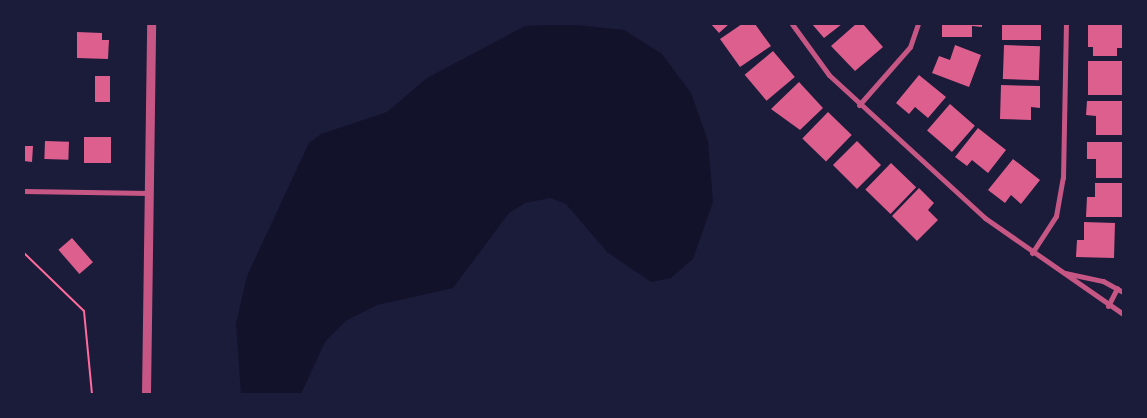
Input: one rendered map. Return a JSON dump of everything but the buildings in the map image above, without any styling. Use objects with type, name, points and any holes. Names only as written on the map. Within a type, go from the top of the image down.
[{"type":"street","points":[[146,394],[151,24]]},
{"type":"street","points":[[792,24],[830,75],[860,105],[985,218],[1108,306],[1123,314]]},
{"type":"street","points":[[860,105],[910,47],[918,24]]},
{"type":"street","points":[[1032,253],[1056,216],[1062,178],[1066,24]]},
{"type":"street","points":[[24,191],[149,193]]},
{"type":"street","points":[[1062,273],[1103,280],[1123,292]]},
{"type":"street","points":[[1108,306],[1117,288]]},
{"type":"path","points":[[24,253],[84,311],[92,394]]},
{"type":"shaded area","points":[[567,24],[624,30],[662,54],[691,93],[708,141],[713,202],[693,259],[671,278],[651,282],[607,252],[566,204],[550,198],[525,203],[509,213],[453,288],[377,305],[347,320],[325,342],[301,394],[241,394],[236,324],[247,276],[309,143],[321,134],[387,112],[427,78],[525,26]]}]
